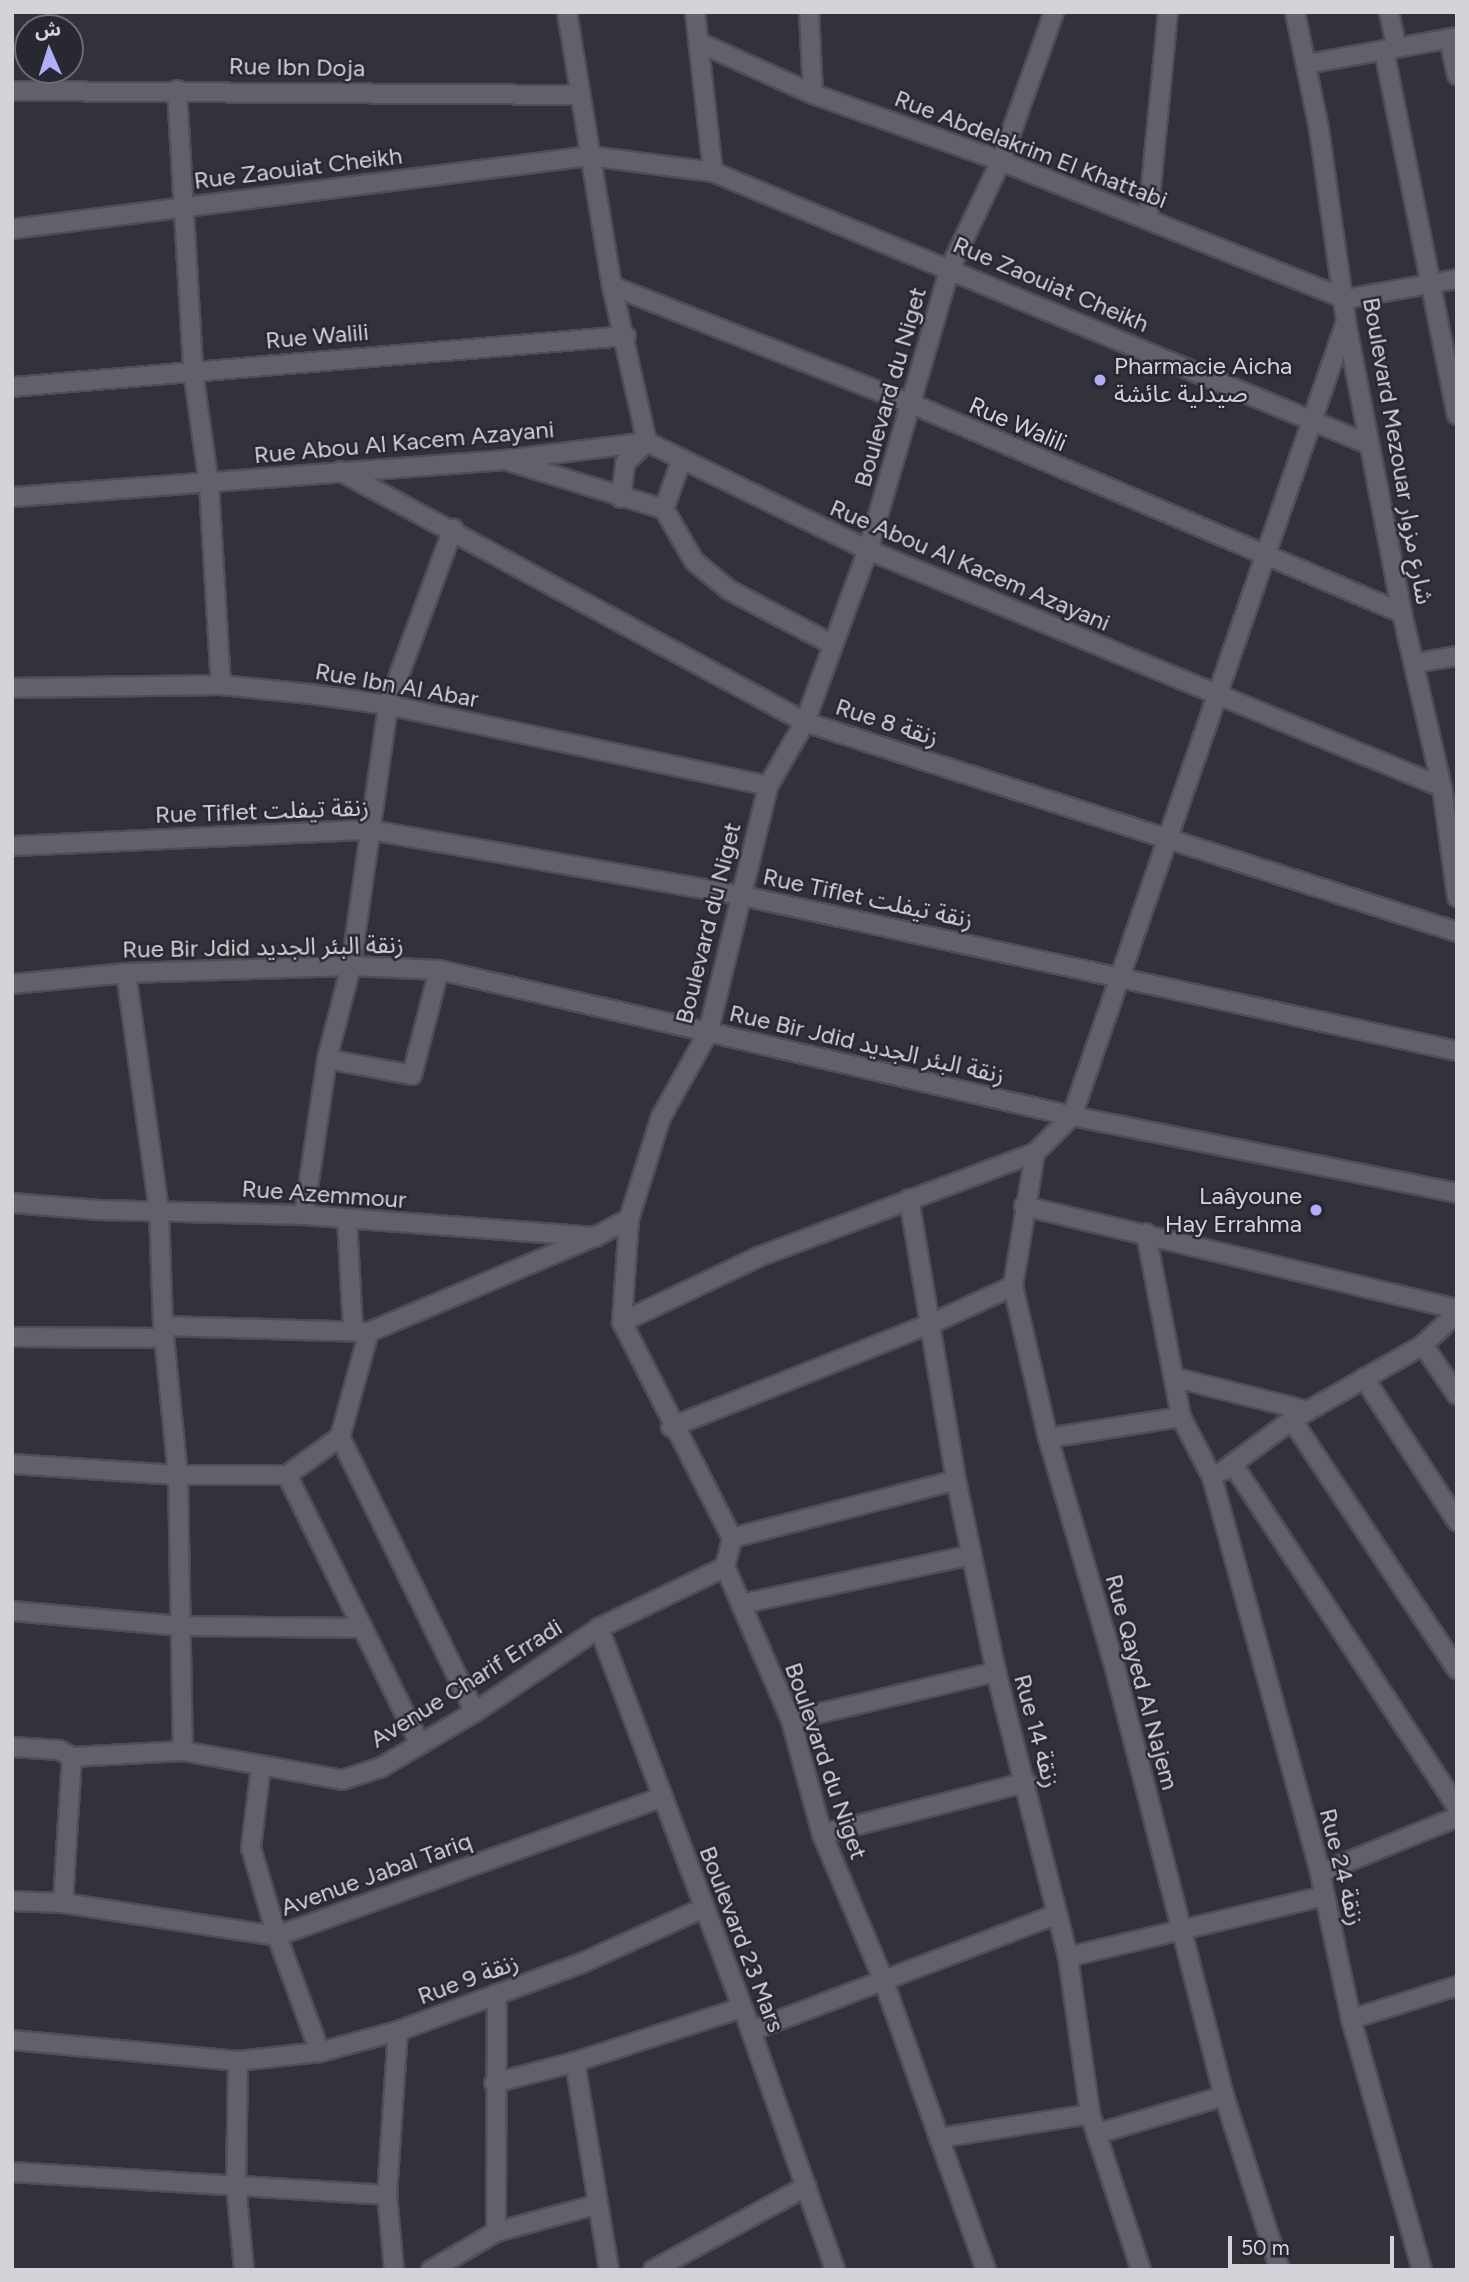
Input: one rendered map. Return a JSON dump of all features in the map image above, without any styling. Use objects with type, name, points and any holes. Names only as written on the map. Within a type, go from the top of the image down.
[{"type":"street","points":[[567,12],[612,286],[626,336],[646,442],[625,463],[621,498]]},
{"type":"street","points":[[695,12],[713,172]]},
{"type":"street","points":[[809,12],[813,94]]},
{"type":"street","name":"Boulevard du Niget","points":[[732,1538],[671,1427],[622,1322],[629,1219],[661,1117],[708,1033],[768,786],[805,722],[868,550],[950,268],[1001,161],[1054,12]]},
{"type":"street","points":[[1148,219],[1168,12]]},
{"type":"street","name":"Boulevard Mezouar شارع مزوار","points":[[1296,12],[1307,64],[1346,299],[1346,322],[1368,444],[1402,613],[1416,663],[1442,787],[1457,897]]},
{"type":"street","points":[[1389,12],[1390,48],[1457,415]]},
{"type":"street","points":[[1307,64],[1453,37],[1457,75]]},
{"type":"street","name":"Rue Abdelakrim El Khattabi","points":[[700,43],[813,94],[1001,161],[1346,299]]},
{"type":"street","points":[[177,90],[193,371],[209,485],[221,685]]},
{"type":"street","name":"Rue Ibn Doja","points":[[12,91],[177,90],[580,95]]},
{"type":"street","name":"Rue Zaouiat Cheikh","points":[[12,229],[590,156],[713,172],[950,268],[1368,444]]},
{"type":"street","points":[[1346,299],[1457,279]]},
{"type":"street","name":"Rue Walili","points":[[612,286],[912,404],[1265,557],[1402,613]]},
{"type":"street","points":[[622,1322],[758,1257],[1035,1153],[1072,1116],[1346,322]]},
{"type":"street","name":"Rue Walili","points":[[12,387],[626,336]]},
{"type":"street","name":"Rue Abou Al Kacem Azayani","points":[[12,497],[209,485],[340,471],[503,460],[646,442],[868,550],[1442,787]]},
{"type":"street","points":[[503,460],[664,509],[694,561],[729,590],[832,644]]},
{"type":"street","points":[[664,509],[681,461]]},
{"type":"street","name":"Rue 8 زنقة","points":[[340,471],[453,529],[805,722],[1457,932]]},
{"type":"street","points":[[304,1215],[327,1059],[351,965],[388,705],[453,529]]},
{"type":"street","points":[[1416,663],[1457,656]]},
{"type":"street","name":"Rue Ibn Al Abar","points":[[12,688],[221,685],[388,705],[768,786]]},
{"type":"street","name":"Rue Tiflet زنقة تيفلت","points":[[12,846],[370,830],[743,896],[1457,1051]]},
{"type":"street","name":"Rue Bir Jdid زنقة البئر الجديد","points":[[12,984],[126,973],[351,965],[439,970],[1072,1116],[1457,1193]]},
{"type":"street","points":[[327,1059],[412,1075],[439,970]]},
{"type":"street","points":[[126,973],[159,1210],[163,1332],[178,1475],[183,1751]]},
{"type":"street","name":"Rue Qayed Al Najem","points":[[1035,1153],[1024,1206],[1013,1286],[1048,1438],[1117,1675],[1224,2096],[1280,2270]]},
{"type":"street","name":"Rue 14 زنقة","points":[[909,1199],[933,1323],[956,1480],[996,1672],[1027,1782],[1055,1915],[1068,1957],[1090,2114],[1141,2270]]},
{"type":"street","name":"Rue Azemmour","points":[[12,1203],[304,1215],[595,1237]]},
{"type":"street","points":[[1024,1206],[1146,1233],[1457,1311]]},
{"type":"street","points":[[347,1219],[361,1332],[340,1437],[475,1712]]},
{"type":"street","points":[[12,1338],[163,1332],[361,1332],[595,1237],[629,1219]]},
{"type":"street","points":[[1048,1438],[1181,1417],[1176,1378],[1146,1233]]},
{"type":"street","points":[[671,1427],[933,1323],[1013,1286]]},
{"type":"street","points":[[1212,1477],[1234,1466],[1300,1415],[1423,1345],[1457,1311]]},
{"type":"street","points":[[1423,1345],[1457,1395]]},
{"type":"street","points":[[1176,1378],[1300,1415],[1457,1669]]},
{"type":"street","points":[[1364,1378],[1457,1521]]},
{"type":"street","name":"Rue 24 زنقة","points":[[1181,1417],[1212,1477],[1320,1873],[1351,2019],[1422,2270]]},
{"type":"street","points":[[12,1464],[178,1475],[287,1475],[340,1437]]},
{"type":"street","points":[[1234,1466],[1457,1807]]},
{"type":"street","points":[[287,1475],[419,1742]]},
{"type":"street","points":[[725,1567],[732,1538],[956,1480]]},
{"type":"street","points":[[741,1604],[972,1555]]},
{"type":"street","name":"Boulevard du Niget","points":[[725,1567],[791,1720],[822,1834],[883,1979],[986,2270]]},
{"type":"street","name":"Avenue Charif Erradi","points":[[12,1747],[59,1750],[72,1756],[183,1751],[342,1780],[380,1768],[419,1742],[475,1712],[599,1628],[725,1567]]},
{"type":"street","points":[[12,1611],[180,1626],[363,1628]]},
{"type":"street","name":"Boulevard 23 Mars","points":[[599,1628],[751,2031],[835,2270]]},
{"type":"street","points":[[791,1720],[996,1672]]},
{"type":"street","points":[[63,1903],[72,1756]]},
{"type":"street","points":[[261,1766],[251,1848],[277,1936],[320,2052]]},
{"type":"street","points":[[822,1834],[1027,1782]]},
{"type":"street","name":"Avenue Jabal Tariq","points":[[12,1901],[63,1903],[277,1936],[663,1797]]},
{"type":"street","points":[[1320,1873],[1457,1817]]},
{"type":"street","points":[[1068,1957],[1179,1927],[1325,1896]]},
{"type":"street","name":"Rue 9 زنقة","points":[[12,2040],[238,2061],[320,2052],[398,2031],[582,1963],[704,1908]]},
{"type":"street","points":[[751,2031],[1055,1915]]},
{"type":"street","points":[[1351,2019],[1457,1986]]},
{"type":"street","points":[[496,2232],[494,2082],[497,1994]]},
{"type":"street","points":[[494,2082],[575,2062],[741,2008]]},
{"type":"street","points":[[394,2270],[387,2195],[398,2031]]},
{"type":"street","points":[[238,2061],[236,2185],[244,2270]]},
{"type":"street","points":[[575,2062],[595,2205],[609,2270]]},
{"type":"street","points":[[1096,2134],[1224,2096]]},
{"type":"street","points":[[939,2138],[1090,2114]]},
{"type":"street","points":[[12,2172],[387,2195]]},
{"type":"street","points":[[653,2270],[807,2186]]},
{"type":"street","points":[[431,2270],[496,2232],[595,2205]]},
{"type":"place","name":"Pharmacie Aicha صيدلية عائشة","points":[[1100,380]]},
{"type":"place","name":"Laâyoune Hay Errahma","points":[[1316,1210]]}]
